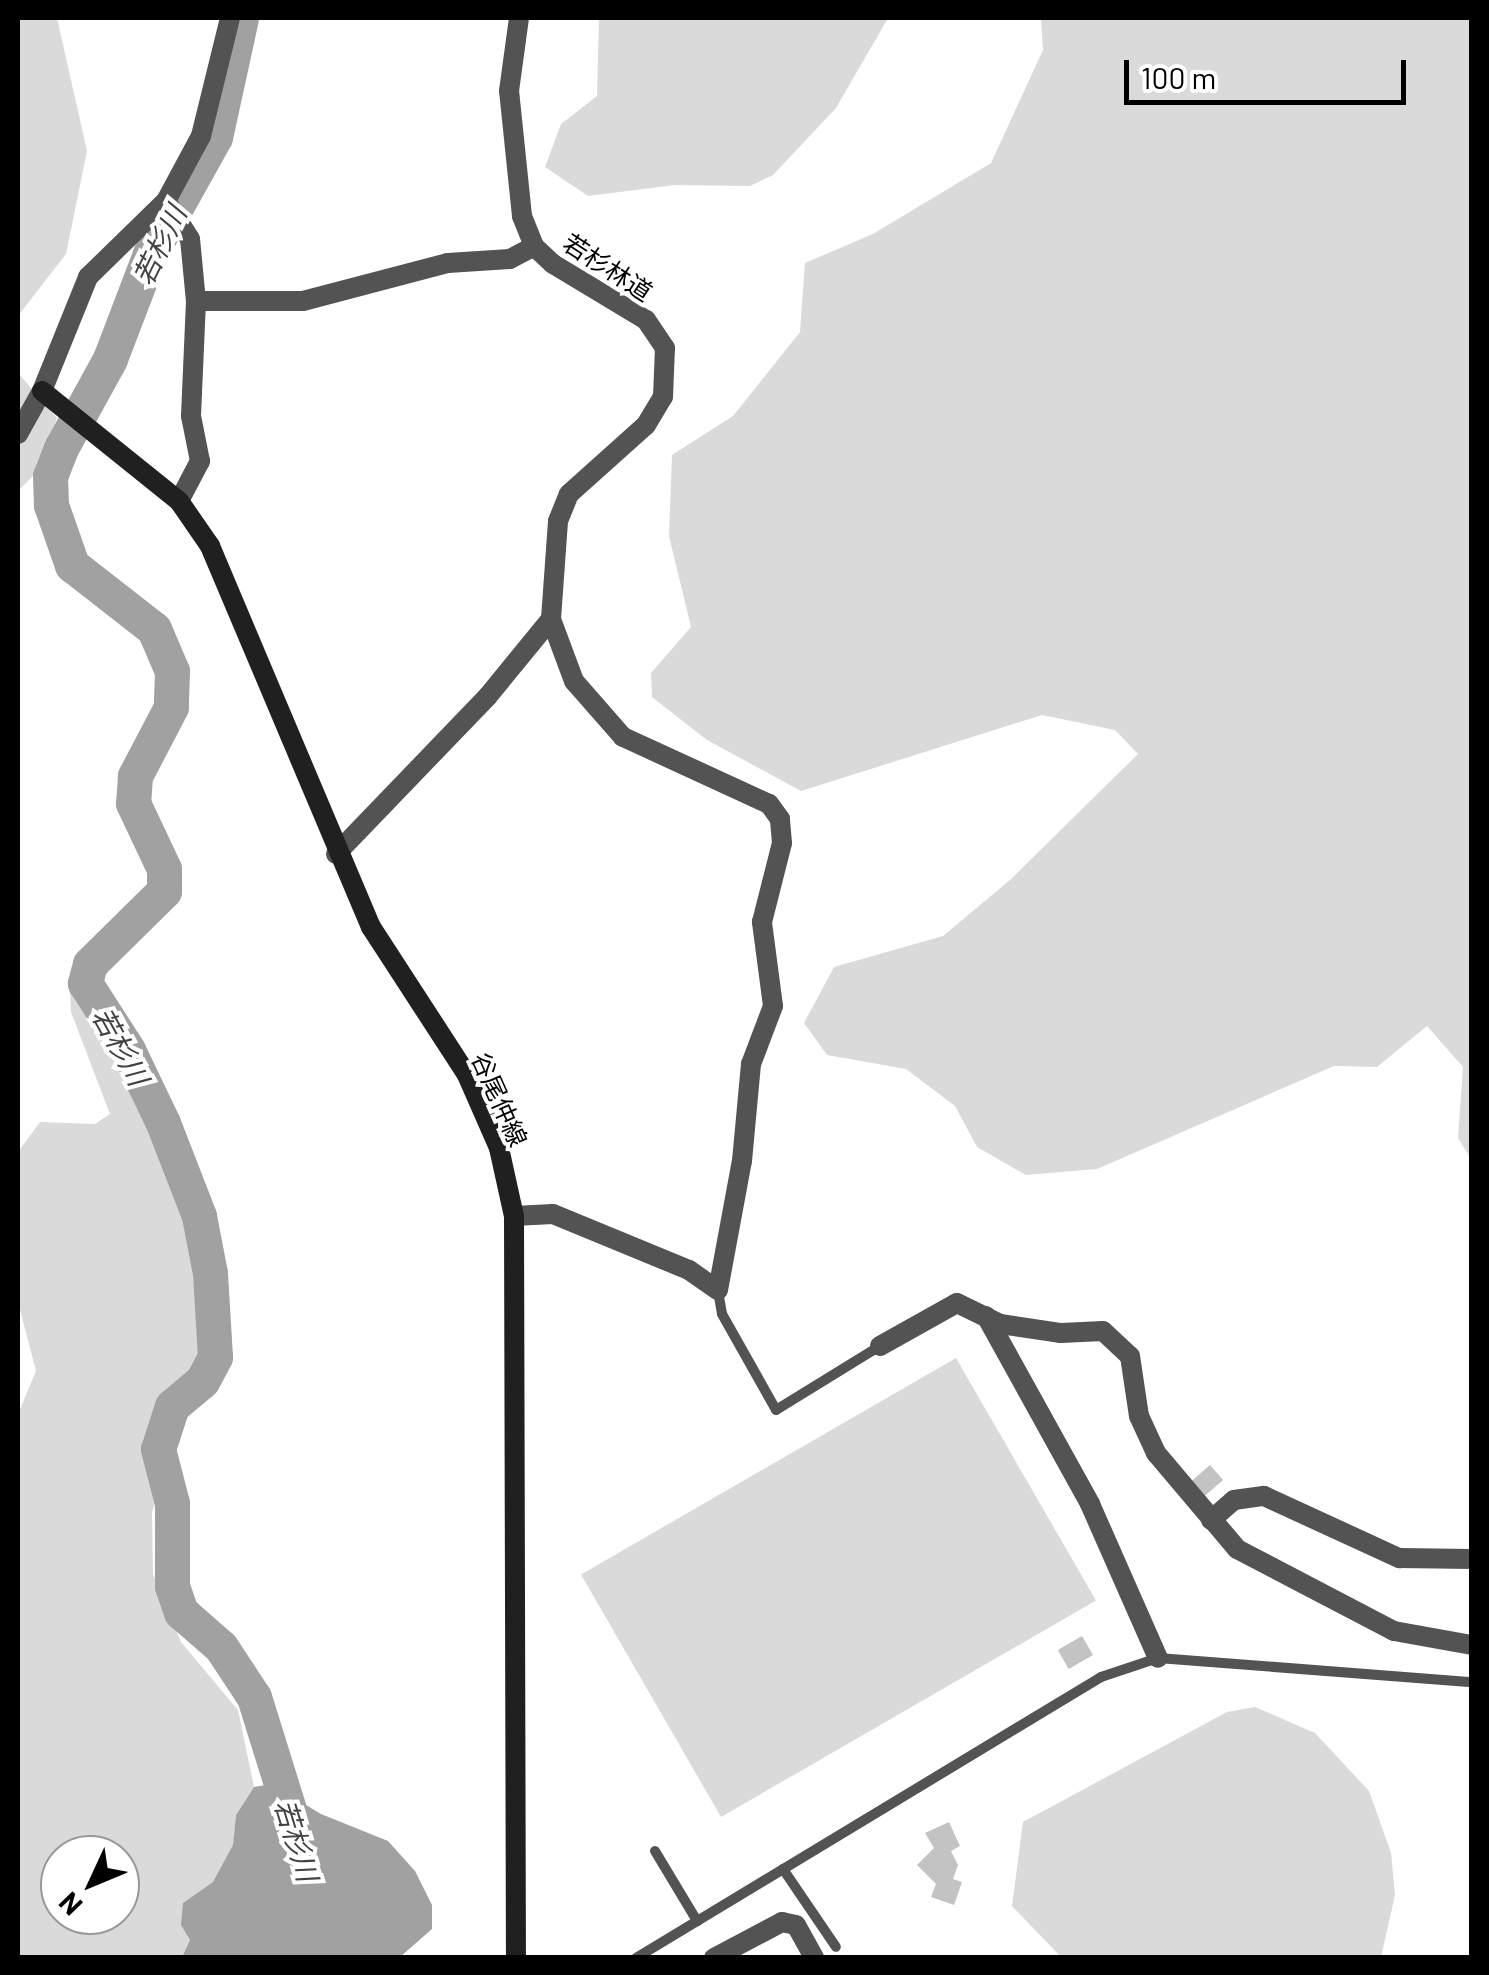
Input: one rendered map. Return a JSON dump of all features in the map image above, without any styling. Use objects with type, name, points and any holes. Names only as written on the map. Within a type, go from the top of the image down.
[{"type":"main road","name":"谷尾仲線","points":[[51,397],[110,440],[179,501],[210,546],[370,928],[468,1075],[499,1148],[514,1216],[516,1958]]},
{"type":"street","points":[[18,434],[51,397],[88,277],[167,202],[201,136],[230,18]]},
{"type":"street","name":"若杉林道","points":[[519,18],[509,91],[522,216],[534,246],[646,320],[665,348],[663,397],[646,425],[570,494],[556,532],[550,619]]},
{"type":"street","points":[[167,202],[184,224],[196,302],[191,416],[200,461],[179,501]]},
{"type":"street","points":[[196,302],[303,301],[448,262],[510,258],[534,246]]},
{"type":"street","points":[[336,854],[488,696],[550,619],[574,681],[623,737],[768,804],[780,819],[782,843],[762,922],[773,1006],[751,1064],[742,1161],[718,1290],[688,1270],[553,1214],[514,1216]]},
{"type":"street","points":[[880,1346],[957,1303],[986,1316],[1061,1334],[1103,1331],[1120,1342],[1130,1356],[1139,1416],[1156,1453],[1236,1549],[1394,1631],[1472,1644]]},
{"type":"street","points":[[986,1316],[1090,1504],[1158,1658]]},
{"type":"street","points":[[1211,1520],[1234,1500],[1264,1496],[1399,1558],[1472,1559]]},
{"type":"street","points":[[714,1958],[782,1922],[796,1925],[814,1958]]},
{"type":"lane","points":[[718,1290],[722,1314],[776,1410],[880,1346]]},
{"type":"lane","points":[[636,1958],[1101,1678],[1158,1658],[1472,1682]]},
{"type":"lane","points":[[654,1851],[697,1920]]},
{"type":"lane","points":[[783,1869],[836,1947]]},
{"type":"shaded area","points":[[18,18],[57,18],[87,151],[66,254],[18,316]]},
{"type":"shaded area","points":[[599,18],[888,18],[836,108],[773,175],[750,186],[675,185],[588,196],[545,167],[561,124],[597,96]]},
{"type":"shaded area","points":[[1041,18],[1471,18],[1471,1159],[1458,1138],[1463,1067],[1427,1026],[1377,1067],[1334,1066],[1097,1169],[1026,1175],[977,1147],[955,1106],[906,1069],[827,1055],[804,1023],[834,967],[943,936],[1010,880],[1138,754],[1115,730],[1042,715],[801,791],[707,740],[652,697],[651,673],[691,627],[669,536],[672,455],[733,416],[800,332],[805,263],[873,234],[991,163],[1043,50]]},
{"type":"shaded area","points":[[18,373],[57,418],[37,472],[18,491]]},
{"type":"shaded area","points":[[70,989],[128,1026],[208,1209],[214,1390],[187,1415],[152,1512],[153,1574],[181,1642],[238,1710],[254,1787],[236,1815],[233,1846],[213,1883],[183,1903],[190,1940],[182,1957],[18,1958],[18,1414],[36,1371],[18,1302],[18,1152],[40,1122],[95,1124],[110,1114],[71,1012]]},
{"type":"shaded area","points":[[956,1358],[1096,1600],[721,1817],[581,1574]]},
{"type":"shaded area","points":[[1255,1707],[1315,1733],[1369,1791],[1391,1853],[1395,1895],[1381,1957],[1061,1957],[1012,1906],[1023,1822],[1227,1712]]},
{"type":"water","points":[[271,1784],[321,1814],[388,1841],[415,1871],[432,1905],[432,1929],[400,1957],[182,1957],[190,1940],[181,1925],[183,1903],[213,1882],[233,1845],[236,1815],[254,1787]]},
{"type":"building","points":[[1210,1465],[1223,1480],[1205,1496],[1192,1481]]},
{"type":"building","points":[[1082,1636],[1093,1655],[1069,1669],[1058,1650]]},
{"type":"building","points":[[949,1822],[960,1846],[951,1851],[958,1865],[953,1879],[962,1882],[954,1905],[931,1897],[936,1884],[917,1865],[934,1848],[925,1833]]},
{"type":"waterway","name":"若杉川","points":[[241,18],[215,137],[150,254],[110,359],[50,476],[51,505],[72,565],[154,629],[172,671],[171,707],[135,776],[133,803],[164,869],[164,891],[90,964],[85,983],[128,1050],[163,1123],[199,1216],[210,1273],[215,1357],[202,1381],[172,1406],[158,1449],[172,1503],[172,1586],[181,1612],[221,1647],[254,1697],[296,1832]]}]
